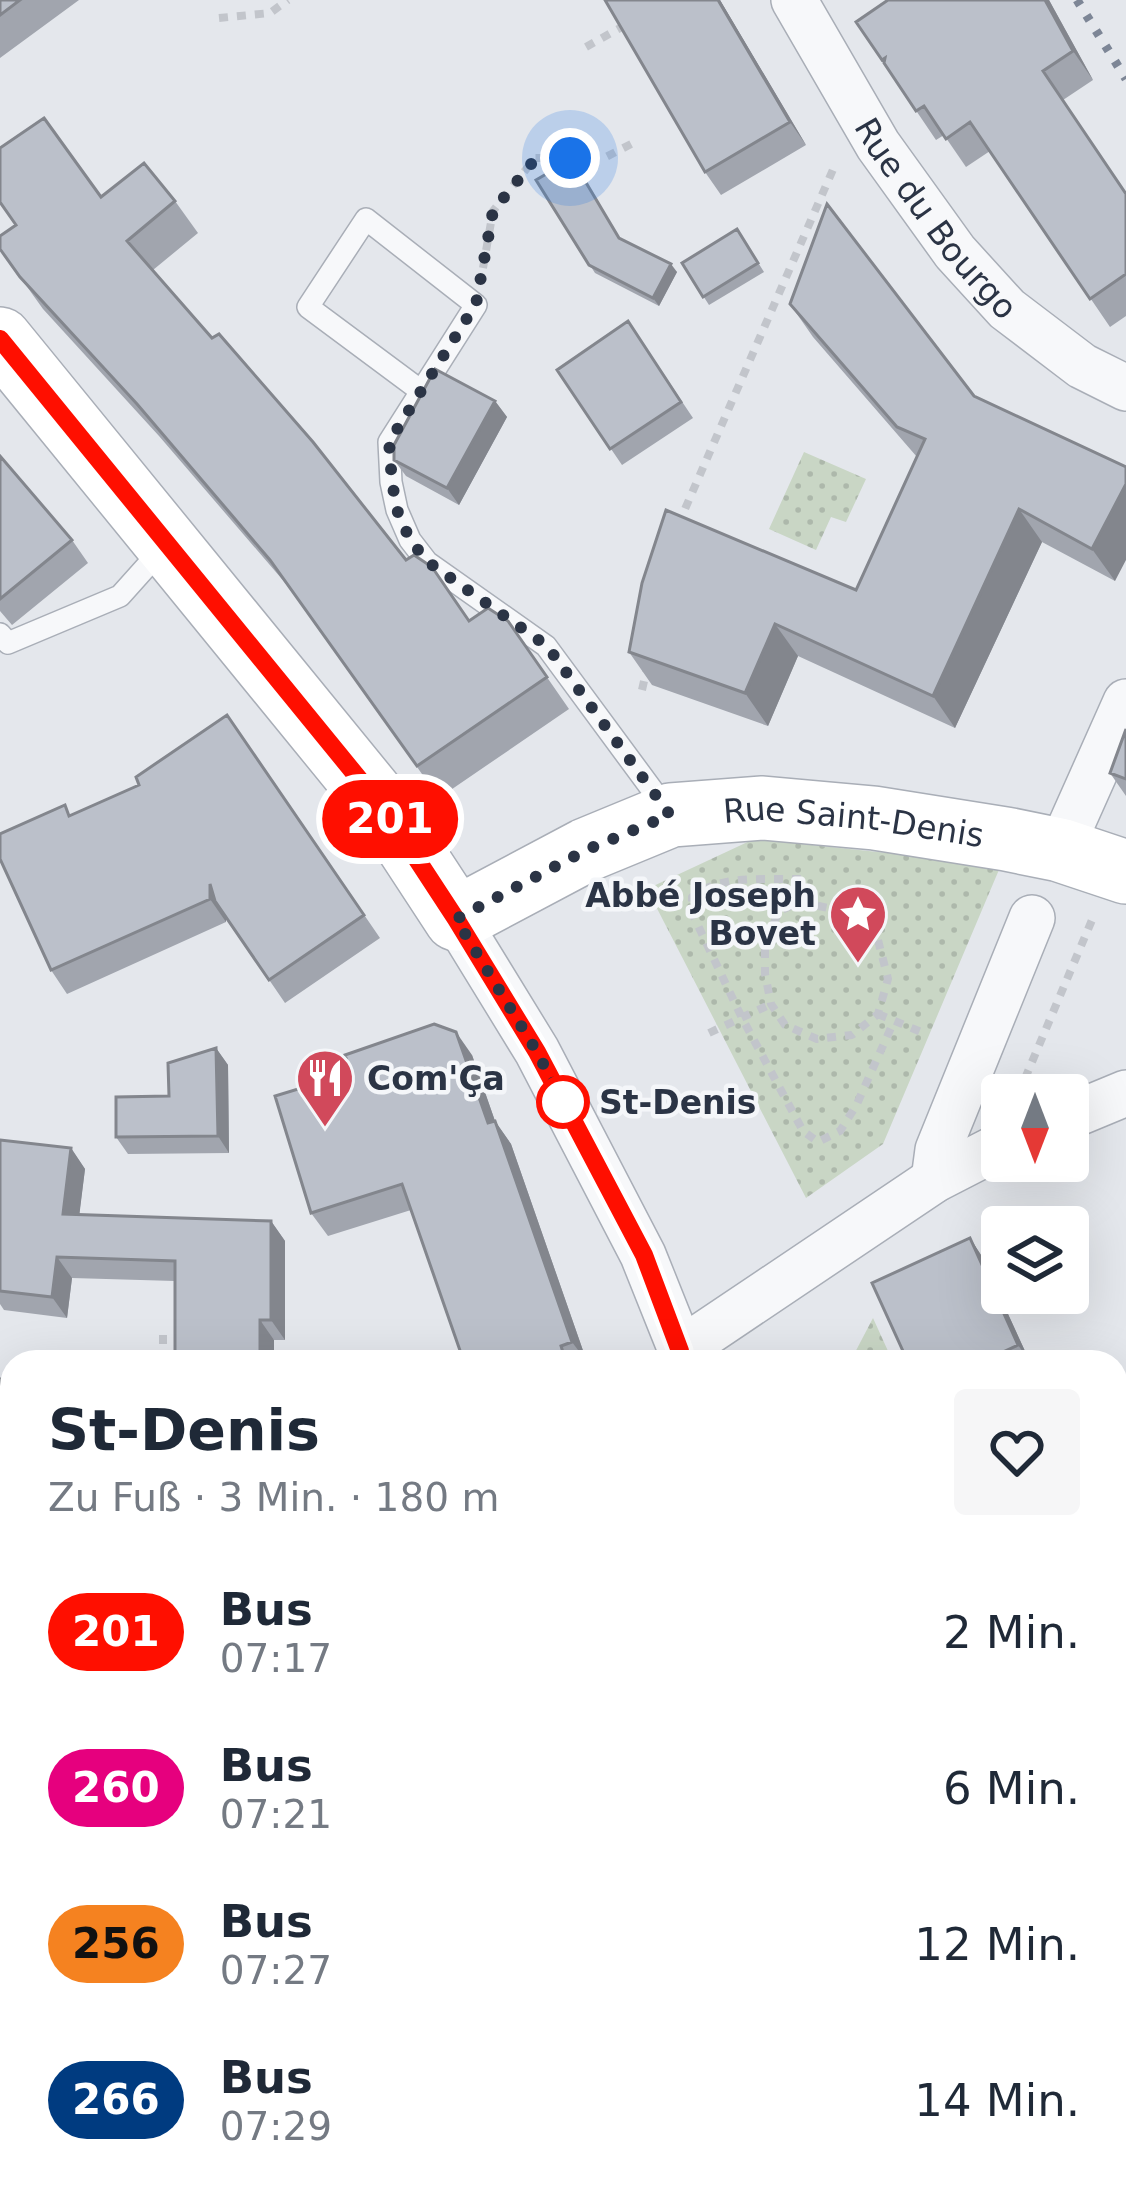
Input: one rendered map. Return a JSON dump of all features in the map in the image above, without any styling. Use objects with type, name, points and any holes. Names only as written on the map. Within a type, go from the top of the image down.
[{"type":"main road","points":[[0,339],[386,812],[456,919]]},
{"type":"main road","name":"Rue Saint-Denis","points":[[456,919],[586,850],[670,815],[763,808],[874,818],[1060,850],[1110,894]]},
{"type":"street","name":"Rue du Bourgo","points":[[794,0],[878,146],[955,252],[1007,309],[1082,366],[1126,388]]},
{"type":"street","points":[[1060,850],[1126,702]]},
{"type":"street","points":[[934,1180],[938,1150],[1032,918]]},
{"type":"street","points":[[456,919],[537,1052],[644,1255],[679,1350]]},
{"type":"street","points":[[1089,1108],[1126,1093]]},
{"type":"street","points":[[690,1350],[934,1180],[981,1156]]},
{"type":"lane","points":[[421,391],[308,307],[367,219],[476,304],[389,442],[397,510],[410,540],[428,562],[547,646],[670,815]]},
{"type":"lane","points":[[0,634],[8,643],[120,596],[166,544]]},
{"type":"path","points":[[219,18],[269,13],[288,0]]},
{"type":"path","points":[[586,47],[637,19]]},
{"type":"path","points":[[476,304],[493,211],[536,158],[604,158],[637,141]]},
{"type":"path","points":[[672,538],[836,162]]},
{"type":"path","points":[[642,691],[651,647]]},
{"type":"path","points":[[801,879],[732,881],[702,888],[692,897],[692,913],[803,1131],[818,1142],[840,1131],[856,1106],[894,1021]]},
{"type":"path","points":[[1028,1074],[1110,894]]},
{"type":"path","points":[[800,902],[847,912],[878,940],[888,979],[878,1015],[852,1035],[818,1040],[785,1025],[771,1004],[765,945],[778,911],[800,902]]},
{"type":"path","points":[[709,1033],[771,1004]]},
{"type":"path","points":[[878,1015],[926,1034]]},
{"type":"path","points":[[163,1330],[163,1350]]},
{"type":"green space","points":[[804,452],[866,479],[846,522],[831,517],[816,550],[769,529]]},
{"type":"green space","points":[[754,839],[1001,865],[883,1144],[806,1198],[647,889]]},
{"type":"green space","points":[[873,1318],[888,1350],[856,1350]]},
{"type":"building","points":[[0,0],[20,0],[0,15]]},
{"type":"building","points":[[605,0],[718,0],[790,122],[705,172]]},
{"type":"building","points":[[888,0],[1045,0],[1073,51],[1043,71],[1126,194],[1126,274],[1090,299],[970,122],[946,139],[924,106],[916,111],[885,58],[856,22]]},
{"type":"building","points":[[44,118],[101,197],[144,163],[175,201],[127,241],[212,338],[219,334],[406,560],[414,555],[432,567],[469,621],[488,608],[508,621],[547,677],[417,766],[270,560],[0,249],[0,236],[16,225],[0,202],[0,148]]},
{"type":"building","points":[[572,159],[619,238],[671,264],[653,298],[589,265],[536,180]]},
{"type":"building","points":[[827,204],[974,396],[1126,467],[1126,484],[1092,549],[1019,509],[933,696],[775,624],[745,693],[629,652],[642,583],[666,510],[856,590],[925,439],[897,427],[790,304]]},
{"type":"building","points":[[737,229],[758,263],[703,297],[682,263]]},
{"type":"building","points":[[628,321],[681,402],[610,449],[557,370]]},
{"type":"building","points":[[435,369],[495,401],[447,488],[394,460],[394,445]]},
{"type":"building","points":[[0,456],[72,540],[0,599]]},
{"type":"building","points":[[227,715],[364,915],[269,980],[215,901],[210,884],[210,899],[51,970],[0,859],[0,834],[65,805],[69,816],[139,785],[136,777]]},
{"type":"building","points":[[1126,729],[1126,779],[1110,773]]},
{"type":"building","points":[[434,1024],[456,1032],[488,1123],[495,1121],[572,1342],[561,1346],[562,1350],[460,1350],[402,1184],[311,1213],[275,1096],[351,1073],[345,1055]]},
{"type":"building","points":[[216,1048],[218,1136],[116,1137],[116,1097],[169,1096],[168,1063]]},
{"type":"building","points":[[0,1140],[71,1148],[63,1214],[271,1221],[271,1320],[260,1320],[260,1350],[175,1350],[175,1261],[57,1257],[52,1297],[0,1291]]},
{"type":"building","points":[[970,1238],[981,1263],[981,1314],[1004,1314],[1018,1345],[1007,1350],[903,1350],[872,1283]]},
{"type":"railway","points":[[1077,0],[1126,79]]},
{"type":"bus line","name":"201","points":[[0,339],[386,812],[537,1052],[644,1255],[680,1350]]},
{"type":"place","name":"Abbé Joseph Bovet","points":[[858,965]]},
{"type":"place","name":"St-Denis","points":[[563,1102]]},
{"type":"place","name":"Com'Ça","points":[[325,1129]]},
{"type":"route","points":[[563,1102],[456,919],[586,850],[670,815],[547,646],[428,562],[410,540],[397,510],[389,442],[476,304],[493,211],[536,158],[570,158]]}]
